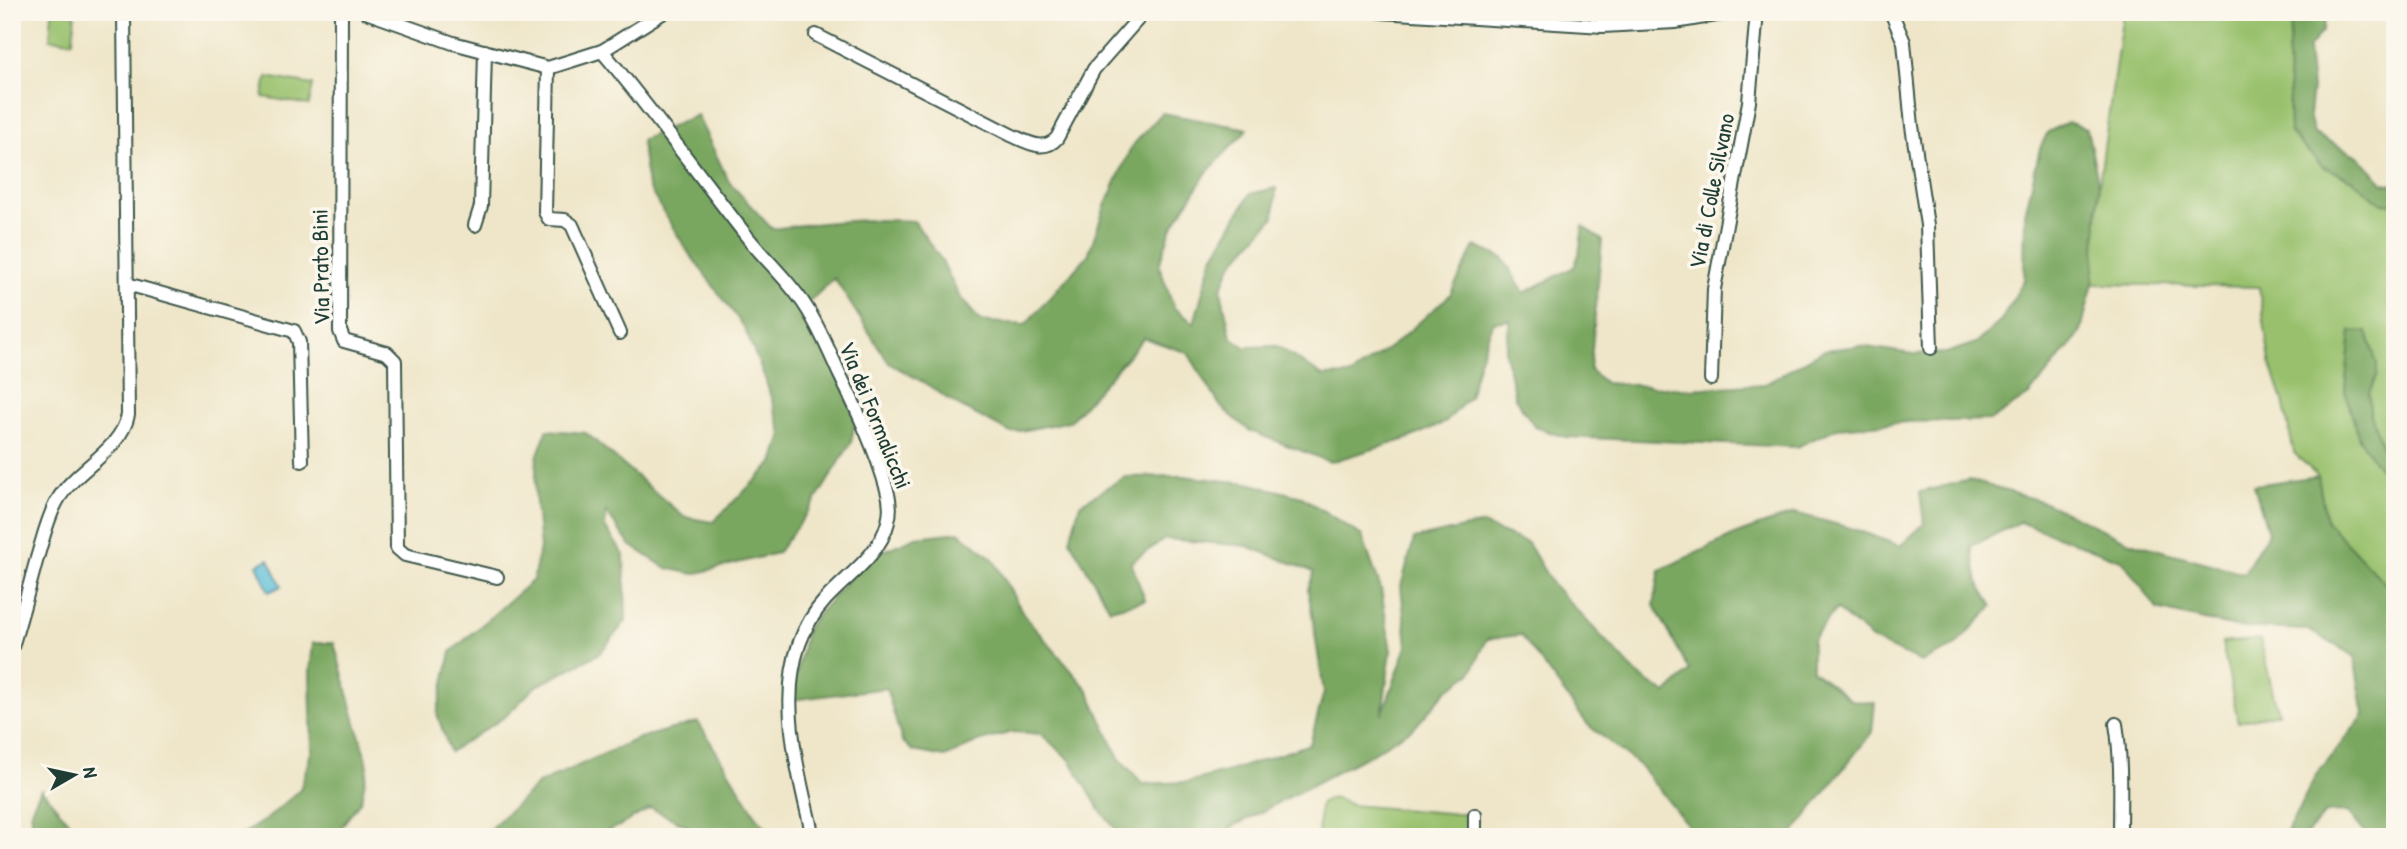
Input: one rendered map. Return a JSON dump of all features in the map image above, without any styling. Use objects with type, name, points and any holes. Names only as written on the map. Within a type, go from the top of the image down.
[{"type":"street","points":[[12,647],[55,505],[74,478],[117,440],[126,422],[129,401],[124,12]]},
{"type":"street","name":"Via Prato Bini","points":[[341,12],[340,331],[344,341],[387,353],[395,361],[396,546],[405,555],[497,577]]},
{"type":"street","points":[[366,12],[453,43],[548,68],[602,51],[664,12]]},
{"type":"street","points":[[816,35],[1011,135],[1044,146],[1057,138],[1094,69],[1144,12]]},
{"type":"street","points":[[1381,12],[1603,26],[1675,22],[1734,12]]},
{"type":"street","name":"Via di Colle Silvano","points":[[1711,379],[1715,284],[1749,102],[1757,12]]},
{"type":"street","points":[[1891,12],[1904,42],[1911,119],[1927,225],[1931,348]]},
{"type":"street","points":[[475,225],[481,206],[485,51]]},
{"type":"street","name":"Via dei Formalicchi","points":[[602,51],[655,114],[744,234],[805,306],[857,412],[887,491],[890,510],[885,530],[867,558],[822,603],[807,627],[795,663],[791,699],[792,743],[813,837]]},
{"type":"street","points":[[548,68],[545,212],[549,219],[565,220],[572,226],[620,332]]},
{"type":"street","name":"Via Prato Bini","points":[[127,284],[294,331],[299,342],[302,461]]},
{"type":"street","points":[[2116,724],[2121,756],[2120,837]]},
{"type":"street","points":[[1475,815],[1475,837]]},
{"type":"green space","points":[[52,12],[75,12],[73,41],[50,39]]},
{"type":"green space","points":[[2123,12],[2293,12],[2288,55],[2290,133],[2322,166],[2353,180],[2381,203],[2395,204],[2395,594],[2326,521],[2318,476],[2294,453],[2283,401],[2270,362],[2259,287],[2093,284],[2099,184]],"holes":[[[2351,331],[2377,375],[2369,393],[2370,412],[2384,453],[2383,473],[2359,438],[2345,391]]]},
{"type":"green space","points":[[2293,12],[2326,12],[2323,30],[2308,49],[2312,88],[2309,115],[2314,134],[2358,156],[2384,183],[2395,185],[2395,204],[2381,203],[2353,180],[2322,166],[2290,133],[2288,55]]},
{"type":"green space","points":[[267,77],[313,85],[309,105],[263,97]]},
{"type":"green space","points":[[1162,113],[1248,129],[1207,172],[1171,229],[1159,265],[1174,308],[1194,323],[1212,259],[1250,194],[1276,188],[1274,217],[1231,265],[1221,290],[1231,337],[1245,347],[1277,346],[1323,376],[1351,375],[1398,341],[1450,295],[1475,246],[1503,258],[1524,293],[1574,267],[1583,226],[1602,240],[1590,370],[1605,383],[1691,389],[1765,384],[1824,350],[1860,346],[1913,354],[1946,353],[1976,343],[2001,321],[2024,280],[2025,214],[2040,148],[2048,132],[2068,122],[2087,129],[2099,186],[2093,284],[2080,334],[2029,395],[1991,420],[1907,422],[1837,428],[1797,447],[1565,437],[1535,427],[1515,398],[1505,352],[1510,320],[1493,322],[1469,397],[1446,422],[1407,439],[1330,462],[1250,431],[1221,407],[1188,353],[1144,338],[1070,421],[1011,433],[957,405],[889,363],[834,278],[805,306],[857,412],[851,443],[813,505],[777,553],[694,574],[666,568],[630,545],[606,512],[605,527],[624,555],[626,621],[600,653],[535,687],[506,716],[450,752],[437,714],[451,652],[533,580],[540,548],[535,492],[537,457],[547,430],[586,433],[684,517],[713,522],[773,463],[782,434],[765,378],[744,327],[688,252],[648,187],[641,140],[697,115],[729,182],[772,229],[843,221],[914,221],[942,261],[959,296],[980,321],[1025,325],[1088,255],[1105,206],[1132,146]]},
{"type":"green space","points":[[2351,331],[2367,332],[2377,364],[2377,375],[2369,393],[2370,412],[2384,453],[2383,474],[2359,438],[2345,391]]},
{"type":"green space","points":[[1182,476],[1248,483],[1302,497],[1362,536],[1381,589],[1391,651],[1382,715],[1407,646],[1401,586],[1414,539],[1480,524],[1528,543],[1552,584],[1637,674],[1666,694],[1690,671],[1654,605],[1660,570],[1739,533],[1795,513],[1854,529],[1900,546],[1924,524],[1920,492],[1969,480],[2044,502],[2130,542],[2244,573],[2268,533],[2254,485],[2318,476],[2326,521],[2395,594],[2395,837],[2368,837],[2348,812],[2325,813],[2304,837],[2284,837],[2316,775],[2364,715],[2354,656],[2308,630],[2235,627],[2157,609],[2123,561],[2020,522],[1971,546],[1978,582],[1993,606],[1954,647],[1921,662],[1874,641],[1836,609],[1812,640],[1812,670],[1851,700],[1875,703],[1872,732],[1790,837],[1697,837],[1641,767],[1588,725],[1521,635],[1487,639],[1471,673],[1447,690],[1415,727],[1371,754],[1232,827],[1222,837],[1122,837],[1100,810],[1070,760],[1041,734],[1012,732],[978,742],[945,757],[913,751],[902,741],[886,688],[791,700],[807,627],[867,558],[916,537],[959,532],[993,559],[1024,615],[1088,690],[1119,758],[1143,784],[1188,782],[1310,744],[1324,692],[1308,589],[1314,572],[1247,546],[1165,539],[1131,562],[1145,600],[1110,609],[1070,540],[1080,504],[1125,477]]},
{"type":"green space","points":[[2260,639],[2278,713],[2238,722],[2222,643]]},
{"type":"green space","points":[[313,643],[334,643],[368,766],[361,800],[334,837],[238,837],[268,818],[300,790],[312,749],[310,672]]},
{"type":"green space","points":[[698,722],[759,820],[776,837],[697,837],[690,827],[651,808],[594,837],[484,837],[538,784],[639,738]]},
{"type":"green space","points":[[41,789],[82,837],[34,837],[31,810]]},
{"type":"green space","points":[[1335,798],[1351,805],[1471,815],[1472,837],[1318,837],[1320,805]]},
{"type":"water","points":[[269,559],[282,586],[269,592],[257,565]]}]
